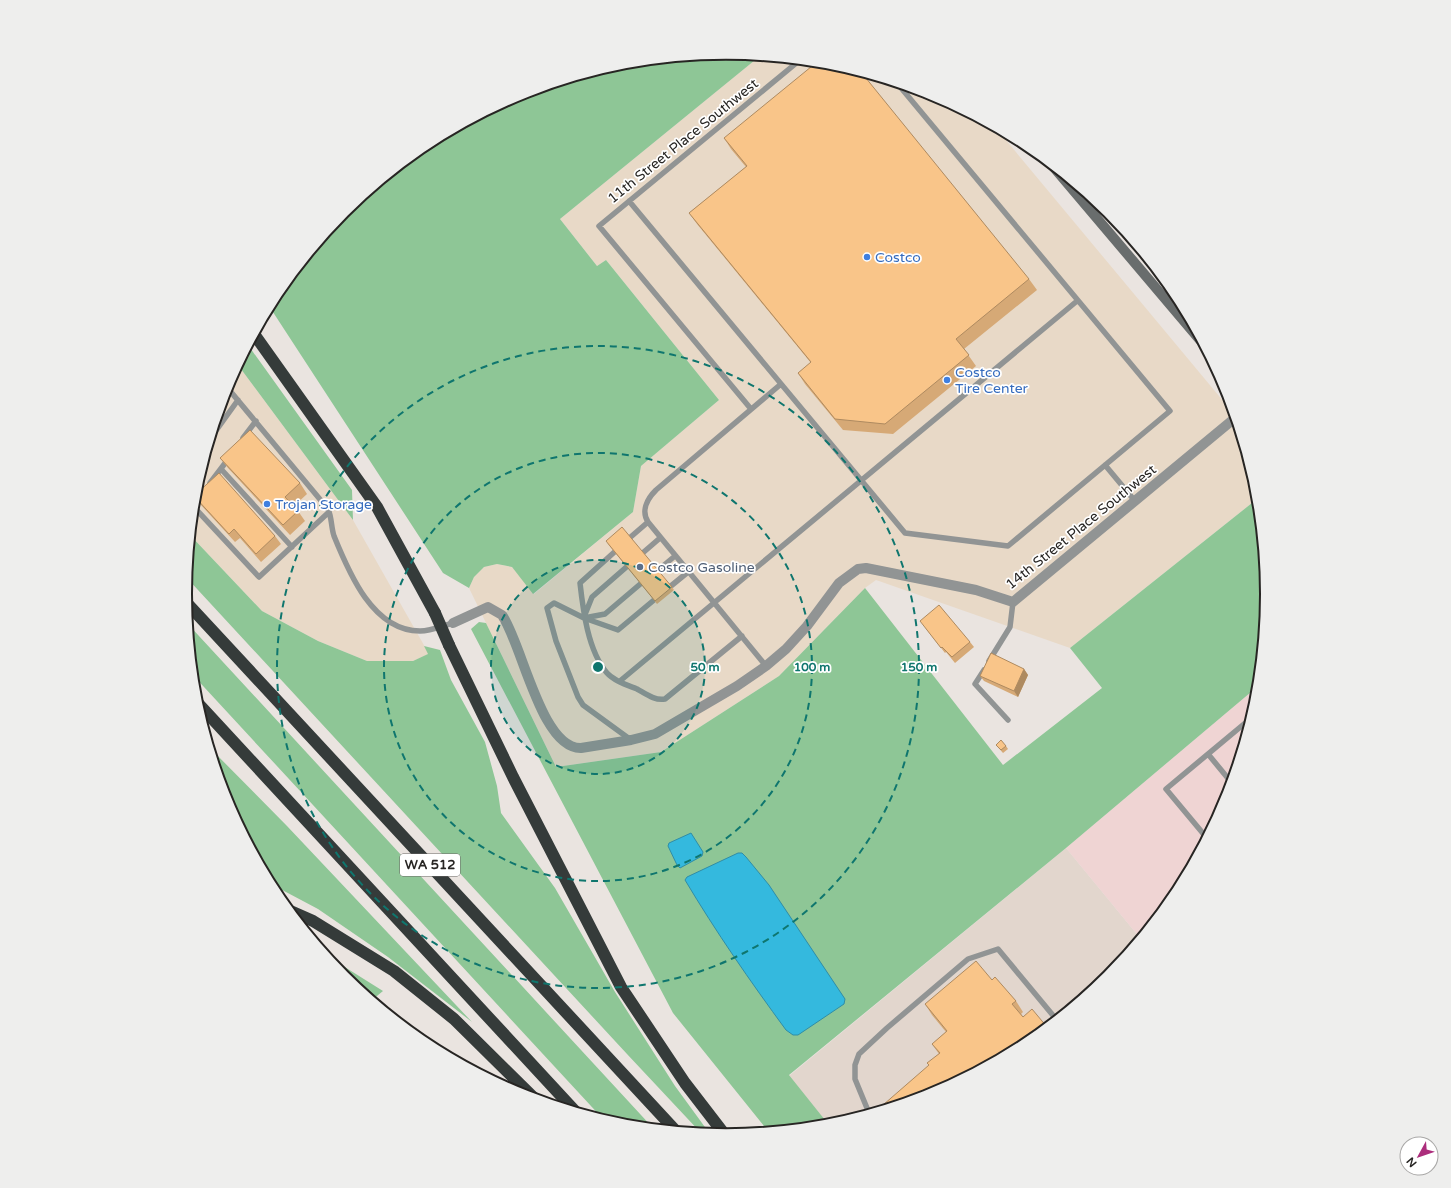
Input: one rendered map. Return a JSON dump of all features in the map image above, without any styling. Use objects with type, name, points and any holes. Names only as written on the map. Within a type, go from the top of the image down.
[{"type":"highway","points":[[257,338],[377,507],[435,613],[516,784],[621,987],[685,1083],[719,1128]]},
{"type":"highway","name":"WA 512","points":[[192,609],[670,1125]]},
{"type":"highway","points":[[205,711],[568,1104]]},
{"type":"highway","points":[[299,915],[313,921],[394,971],[454,1019],[524,1088]]},
{"type":"main road","points":[[1069,186],[1186,323]]},
{"type":"street","name":"14th Street Place Southwest","points":[[453,622],[488,607],[502,615],[506,620],[547,721],[564,742],[576,748],[581,748],[631,740],[655,734],[670,727],[766,666],[796,638],[839,583],[858,569],[866,568],[976,590],[1013,602],[1231,421]]},
{"type":"lane","name":"11th Street Place Southwest","points":[[751,409],[599,226],[794,65]]},
{"type":"lane","points":[[629,201],[905,533],[1008,546],[1170,412],[902,90]]},
{"type":"lane","points":[[620,681],[1078,301]]},
{"type":"lane","points":[[766,666],[660,538],[644,514],[650,495],[781,384]]},
{"type":"lane","name":"14th Street Place Southwest","points":[[231,392],[329,512],[334,536],[355,582],[361,593],[377,611],[392,623],[411,630],[427,631],[453,622]]},
{"type":"lane","points":[[218,427],[238,400]]},
{"type":"lane","points":[[238,445],[256,421]]},
{"type":"lane","points":[[207,487],[234,451]]},
{"type":"lane","points":[[1106,465],[1135,501]]},
{"type":"lane","points":[[221,468],[292,547]]},
{"type":"lane","points":[[198,512],[259,577],[329,512]]},
{"type":"lane","points":[[648,522],[580,583],[584,618],[595,650],[608,673],[620,681],[656,699],[665,699],[742,636]]},
{"type":"lane","points":[[584,618],[592,597],[660,538]]},
{"type":"lane","points":[[584,618],[605,614],[675,556]]},
{"type":"lane","points":[[631,740],[583,705],[578,697],[556,641],[547,608],[554,603],[584,618],[618,630],[688,572]]},
{"type":"lane","points":[[1008,720],[975,684],[1010,627],[1013,602]]},
{"type":"lane","points":[[1203,833],[1166,789],[1243,725]]},
{"type":"lane","points":[[1208,754],[1227,777]]},
{"type":"lane","points":[[867,1109],[855,1079],[855,1065],[860,1054],[887,1028],[968,959],[998,949],[1053,1016]]},
{"type":"shaded area","points":[[754,61],[830,70],[897,88],[930,101],[962,115],[1006,141],[1223,401],[1241,456],[1251,503],[1070,648],[876,580],[865,588],[779,676],[661,752],[556,767],[469,588],[474,577],[484,567],[497,564],[512,567],[534,594],[633,512],[641,466],[719,400],[606,260],[597,266],[560,219]]},
{"type":"shaded area","name":"Trojan Storage","points":[[242,370],[353,520],[429,654],[413,661],[367,661],[318,641],[262,611],[195,540],[202,490],[210,456],[220,422]]},
{"type":"shaded area","points":[[1250,693],[1231,766],[1219,798],[1204,830],[1170,891],[1137,934],[1066,848]]},
{"type":"shaded area","points":[[1066,848],[1137,934],[1103,972],[1051,1018],[992,1056],[962,1073],[930,1087],[897,1100],[864,1110],[824,1119],[789,1076]]},
{"type":"green space","points":[[691,61],[754,61],[560,219],[597,266],[606,260],[719,400],[641,466],[633,512],[533,594],[512,567],[497,564],[484,567],[474,577],[469,588],[443,573],[272,311],[281,297],[324,242],[348,216],[373,193],[400,170],[429,150],[489,115],[554,88],[621,70]]},
{"type":"green space","points":[[251,350],[352,490],[353,520],[242,370]]},
{"type":"green space","points":[[1251,503],[1255,524],[1260,594],[1255,664],[1250,693],[1066,848],[789,1075],[824,1119],[764,1126],[673,1013],[471,629],[479,622],[486,623],[556,767],[661,752],[779,676],[865,588],[1003,765],[1102,688],[1070,648]]},
{"type":"green space","points":[[195,540],[262,611],[318,641],[367,661],[413,661],[428,654],[424,646],[440,650],[451,680],[485,742],[497,786],[501,813],[555,888],[615,992],[675,1086],[705,1127],[696,1127],[192,584]]},
{"type":"green space","points":[[193,630],[647,1122],[597,1112],[199,682]]},
{"type":"green space","points":[[217,755],[287,826],[472,1022],[388,957],[318,909],[280,889],[247,830],[232,798]]},
{"type":"green space","points":[[342,965],[383,991],[376,997]]},
{"type":"water","points":[[691,833],[703,852],[702,856],[680,868],[668,846],[669,843]]},
{"type":"water","points":[[738,853],[742,853],[746,857],[769,885],[845,999],[844,1004],[798,1035],[793,1035],[786,1030],[746,975],[685,880],[687,877]]},
{"type":"building","name":"Costco","points":[[811,67],[830,70],[866,79],[1029,279],[956,339],[969,355],[885,424],[835,419],[798,373],[811,362],[689,213],[747,166],[724,138]]},
{"type":"building","points":[[250,430],[300,483],[285,497],[298,511],[283,525],[220,458]]},
{"type":"building","points":[[219,473],[275,536],[256,554],[234,529],[229,534],[200,502],[202,488]]},
{"type":"building","name":"Costco Gasoline","points":[[622,527],[672,587],[655,601],[606,541]]},
{"type":"building","points":[[939,605],[970,642],[952,657],[942,647],[941,648],[920,621]]},
{"type":"building","points":[[991,653],[1024,669],[1014,691],[980,676]]},
{"type":"building","points":[[1001,740],[1006,746],[1001,750],[996,745]]},
{"type":"building","points":[[976,961],[992,980],[995,977],[1016,1001],[1012,1004],[1023,1017],[1032,1009],[1044,1023],[1022,1038],[962,1073],[930,1087],[884,1104],[929,1065],[927,1063],[940,1053],[932,1044],[947,1031],[925,1004]]},
{"type":"place","name":"Costco","points":[[867,257]]},
{"type":"place","name":"Costco Tire Center","points":[[947,380]]},
{"type":"place","name":"Trojan Storage","points":[[267,504]]},
{"type":"place","name":"Costco Gasoline","points":[[640,567]]}]
